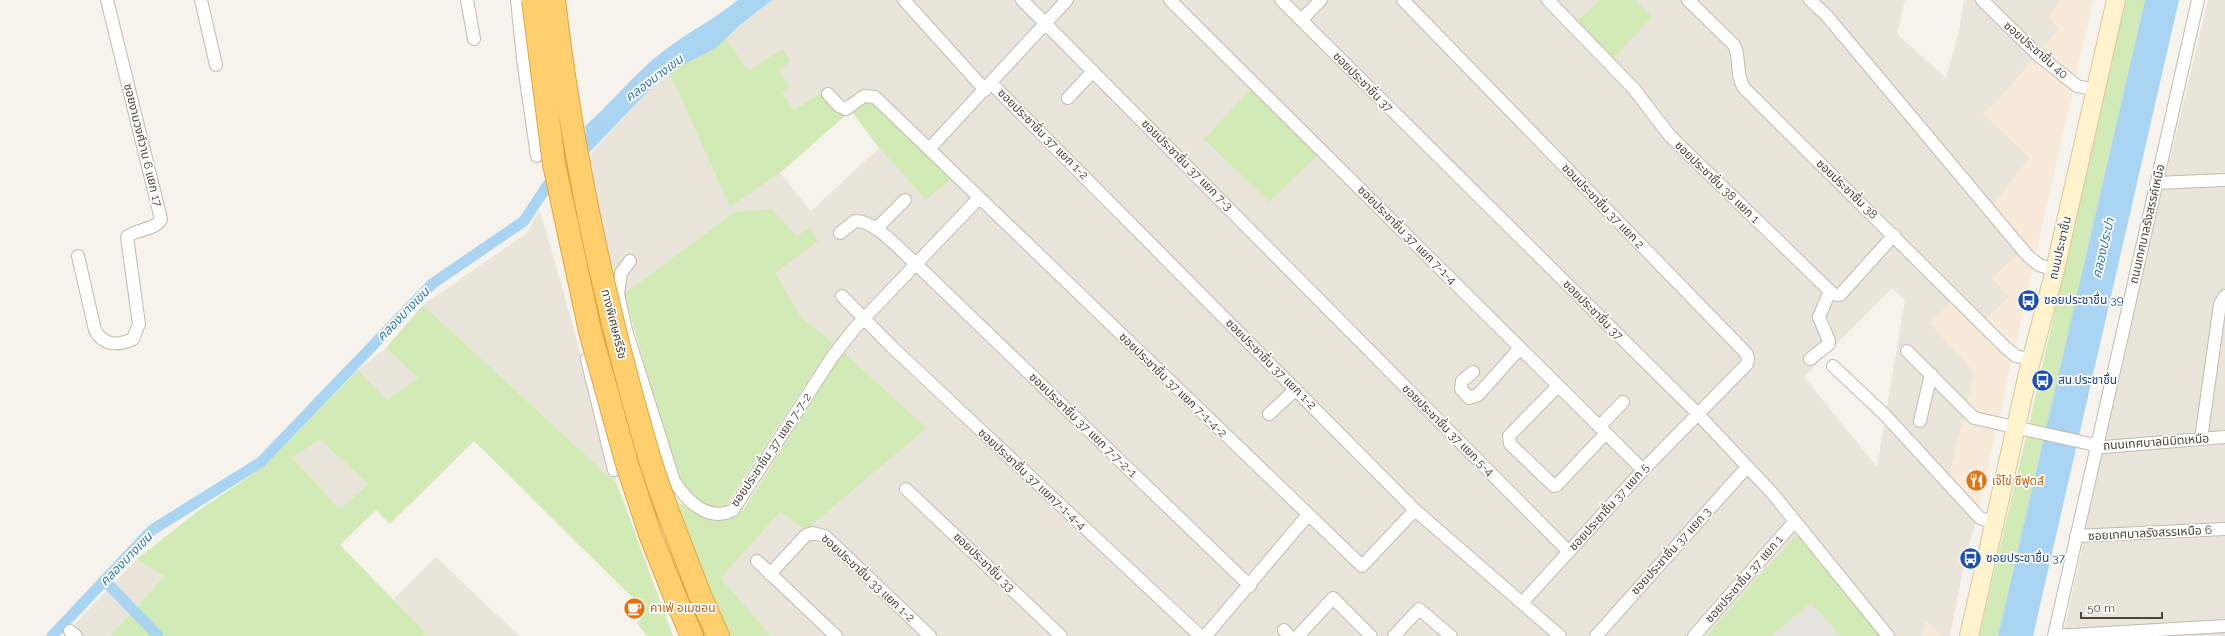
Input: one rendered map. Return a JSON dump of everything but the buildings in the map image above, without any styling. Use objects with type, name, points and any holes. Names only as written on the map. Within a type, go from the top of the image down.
[{"type":"highway","name":"ทางพิเศษศรีรัช","points":[[533,0],[554,164],[588,324],[627,464],[650,534],[692,636]]},
{"type":"highway","name":"ทางพิเศษศรีรัช","points":[[554,0],[578,154],[608,299],[645,444],[699,593],[718,636]]},
{"type":"highway","points":[[677,602],[679,636]]},
{"type":"main road","name":"ถนนประชาชื่น","points":[[1970,636],[2016,428],[2055,270],[2116,0]]},
{"type":"street","name":"ซอยงามวงศ์วาน 6 แยก 17","points":[[78,256],[95,330],[99,337],[104,342],[114,344],[133,339],[139,324],[127,238],[131,234],[156,225],[161,219],[107,0]]},
{"type":"street","points":[[201,0],[216,65]]},
{"type":"street","points":[[467,0],[474,39]]},
{"type":"street","points":[[517,0],[523,59],[537,156]]},
{"type":"street","points":[[549,0],[550,41],[560,134]]},
{"type":"street","name":"ซอยประชาชื่น 37 แยก 1-2","points":[[904,0],[988,86],[1296,389],[1415,510],[1560,636]]},
{"type":"street","name":"ซอยประชาชื่น 37 แยก 7-3","points":[[1022,0],[1327,307]]},
{"type":"street","points":[[930,148],[1067,0]]},
{"type":"street","name":"ซอยประชาชื่น 37 แยก 7-1-4","points":[[1170,0],[1643,470]]},
{"type":"street","name":"ซอยประชาชื่น 37","points":[[1281,0],[1698,414],[1773,494],[1794,522],[1888,636]]},
{"type":"street","points":[[1301,20],[1321,0]]},
{"type":"street","name":"ซอนประชาชื่น 37 แยก 2","points":[[1402,0],[1746,353],[1748,358],[1747,364],[1698,414]]},
{"type":"street","name":"ซอยประชาชื่น 38 แยก 1","points":[[1548,0],[1634,89],[1670,136],[1830,291]]},
{"type":"street","name":"ซอยประชาชื่น 38","points":[[1688,0],[1734,45],[1737,50],[1739,78],[1744,88],[2006,348],[2016,356],[2032,360]]},
{"type":"street","points":[[1810,0],[1827,16],[2027,255],[2039,265],[2055,270]]},
{"type":"street","name":"ซอยประชาชื่น 40","points":[[1982,0],[2038,55],[2077,86],[2096,90]]},
{"type":"street","name":"ถนนเทศบาลรังสรรค์เหนือ","points":[[2054,636],[2076,536],[2093,445],[2198,0]]},
{"type":"street","points":[[1068,98],[1094,72]]},
{"type":"street","name":"ซอยประชาชื่น 37 แยก 7-1-4-2","points":[[828,94],[839,106],[846,109],[864,96],[875,97],[930,148],[979,198],[1362,566],[1415,510]]},
{"type":"street","points":[[2156,183],[2225,180]]},
{"type":"street","name":"ซอยประชาชื่น 37 แยก 7-7-2","points":[[630,261],[622,273],[618,294],[626,330],[674,481],[686,499],[694,505],[714,514],[728,512],[733,510],[834,356],[865,318],[979,198]]},
{"type":"street","points":[[876,229],[904,200]]},
{"type":"street","name":"ซอยประชาชื่น 37 แยก 7-7-2-1","points":[[840,233],[855,221],[868,223],[876,229],[916,264],[1250,586]]},
{"type":"street","points":[[1810,359],[1829,344],[1819,317],[1830,291],[1834,294],[1840,295],[1894,236]]},
{"type":"street","points":[[614,470],[574,307],[618,294]]},
{"type":"street","name":"ซอยประชาชื่น 37 แยก7-1-4-4","points":[[842,296],[892,347],[1193,632],[1202,636]]},
{"type":"street","points":[[2201,438],[2220,304],[2225,296]]},
{"type":"street","name":"ซอยประชาชื่น 37 แยก 5-4","points":[[1327,307],[1569,552]]},
{"type":"street","points":[[1473,372],[1462,381],[1461,389],[1469,398],[1478,395],[1520,348]]},
{"type":"street","name":"ถนนเทศบาลนิมิตเหนือ","points":[[1907,351],[1974,418],[2104,447],[2225,437]]},
{"type":"street","points":[[1834,366],[1885,414],[1980,518],[1996,523]]},
{"type":"street","points":[[1920,421],[1931,374]]},
{"type":"street","points":[[1558,386],[1509,436],[1510,444],[1552,484],[1557,485],[1603,430],[1623,402]]},
{"type":"street","points":[[1270,414],[1296,389]]},
{"type":"street","name":"ซอยประชาชื่น 37 แยก 5","points":[[1522,603],[1643,470],[1698,414]]},
{"type":"street","name":"ซอยประชาชื่น 37 แยก 3","points":[[1596,636],[1747,467]]},
{"type":"street","name":"ซอยประชาชื่น 33","points":[[906,489],[1061,636]]},
{"type":"street","points":[[1202,636],[1208,633],[1250,586],[1308,515]]},
{"type":"street","name":"ซอยประชาชื่น 37 แยก 1","points":[[1694,636],[1794,522]]},
{"type":"street","name":"ซอยเทศบาลรังสรรเหนือ 6","points":[[2076,536],[2225,529]]},
{"type":"street","name":"ซอยประชาชื่น 33 แยก 1-2","points":[[770,574],[806,535],[819,533],[825,536],[930,636]]},
{"type":"street","points":[[757,561],[836,636]]},
{"type":"street","points":[[1298,636],[1333,598],[1371,636]]},
{"type":"street","points":[[1394,636],[1419,609],[1452,636]]},
{"type":"street","points":[[2054,636],[2225,626]]},
{"type":"shaded area","points":[[772,0],[1905,0],[1897,34],[1946,78],[1959,31],[1964,0],[2061,0],[2049,17],[2059,29],[1998,101],[1983,113],[2030,158],[1989,210],[2020,253],[2009,297],[1986,320],[1930,322],[1975,373],[1948,480],[1976,521],[1965,559],[1950,636],[1942,636],[1926,621],[1921,636],[1882,636],[1800,535],[1706,636],[771,636],[721,578],[780,512],[806,530],[927,428],[802,318],[775,273],[797,236],[772,209],[615,301],[586,159],[650,89],[669,72],[730,207],[780,173],[811,211],[879,148],[926,200],[950,181],[870,100],[846,115],[821,93],[794,110],[782,91],[748,71],[726,38]],"holes":[[[1892,288],[1905,300],[1877,467],[1804,377]]]},
{"type":"shaded area","points":[[2061,0],[2093,0],[1976,521],[1948,480],[1975,373],[1930,323],[1960,294],[1986,320],[2009,297],[1992,278],[2020,252],[1989,210],[2030,158],[1983,113],[1998,101],[2059,29],[2049,17]]},
{"type":"shaded area","points":[[2208,0],[2225,0],[2225,636],[2063,636],[2121,364]]},
{"type":"shaded area","points":[[539,210],[548,237],[617,484],[423,305],[527,233]]},
{"type":"shaded area","points":[[386,348],[418,378],[387,400],[358,370]]},
{"type":"shaded area","points":[[320,440],[370,484],[340,509],[292,458]]},
{"type":"shaded area","points":[[436,557],[519,636],[423,636],[426,633],[394,599]]},
{"type":"shaded area","points":[[137,559],[164,575],[110,636],[63,636]]},
{"type":"shaded area","points":[[1811,603],[1840,636],[1771,636]]},
{"type":"shaded area","points":[[1926,621],[1942,636],[1921,636]]},
{"type":"green space","points":[[1600,0],[1635,0],[1652,17],[1612,60],[1576,22]]},
{"type":"green space","points":[[2126,0],[2145,0],[1998,636],[1979,636],[2030,420]]},
{"type":"green space","points":[[726,38],[748,71],[783,49],[790,61],[779,71],[790,87],[782,92],[794,110],[821,93],[846,115],[780,173],[730,207],[669,72],[716,48]]},
{"type":"green space","points":[[1251,89],[1318,155],[1269,202],[1204,139]]},
{"type":"green space","points":[[870,99],[951,180],[926,200],[879,148],[852,112]]},
{"type":"green space","points":[[772,209],[797,236],[810,227],[818,241],[775,273],[802,318],[833,343],[725,507],[717,507],[698,500],[678,480],[624,294],[735,212]]},
{"type":"green space","points":[[423,305],[617,484],[673,636],[647,636],[637,623],[646,611],[474,441],[390,524],[376,510],[340,545],[426,633],[423,636],[110,636],[164,576],[137,559],[198,511],[266,465],[358,370],[387,400],[418,378],[386,348]],"holes":[[[320,440],[369,484],[340,509],[292,458]]]},
{"type":"green space","points":[[843,352],[927,428],[806,530],[780,512],[721,578],[771,636],[730,636],[694,550],[678,502],[710,520],[723,521],[743,510]]},
{"type":"green space","points":[[1796,535],[1800,535],[1882,636],[1840,636],[1811,603],[1771,636],[1706,636]]},
{"type":"water","points":[[738,0],[772,0],[738,27],[716,48],[669,72],[650,89],[589,153],[585,126],[654,59],[674,43]]},
{"type":"water","name":"คลองประปา","points":[[2145,0],[2179,0],[2033,636],[1998,636]]},
{"type":"waterway","name":"คลองบางเขน","points":[[52,636],[152,530],[261,462],[432,284],[524,221],[547,186],[597,130]]},
{"type":"waterway","points":[[105,581],[158,636]]},
{"type":"place","name":"ซอยประชาชื่น 39","points":[[2029,300]]},
{"type":"place","name":"สน.ประชาชื่น","points":[[2043,380]]},
{"type":"place","name":"เจ๊ไข่ ซีฟูดส์","points":[[1976,481]]},
{"type":"place","name":"ซอยประชาชื่น 37","points":[[1971,558]]},
{"type":"place","name":"คาเฟ่ อเมซอน","points":[[634,608]]}]
